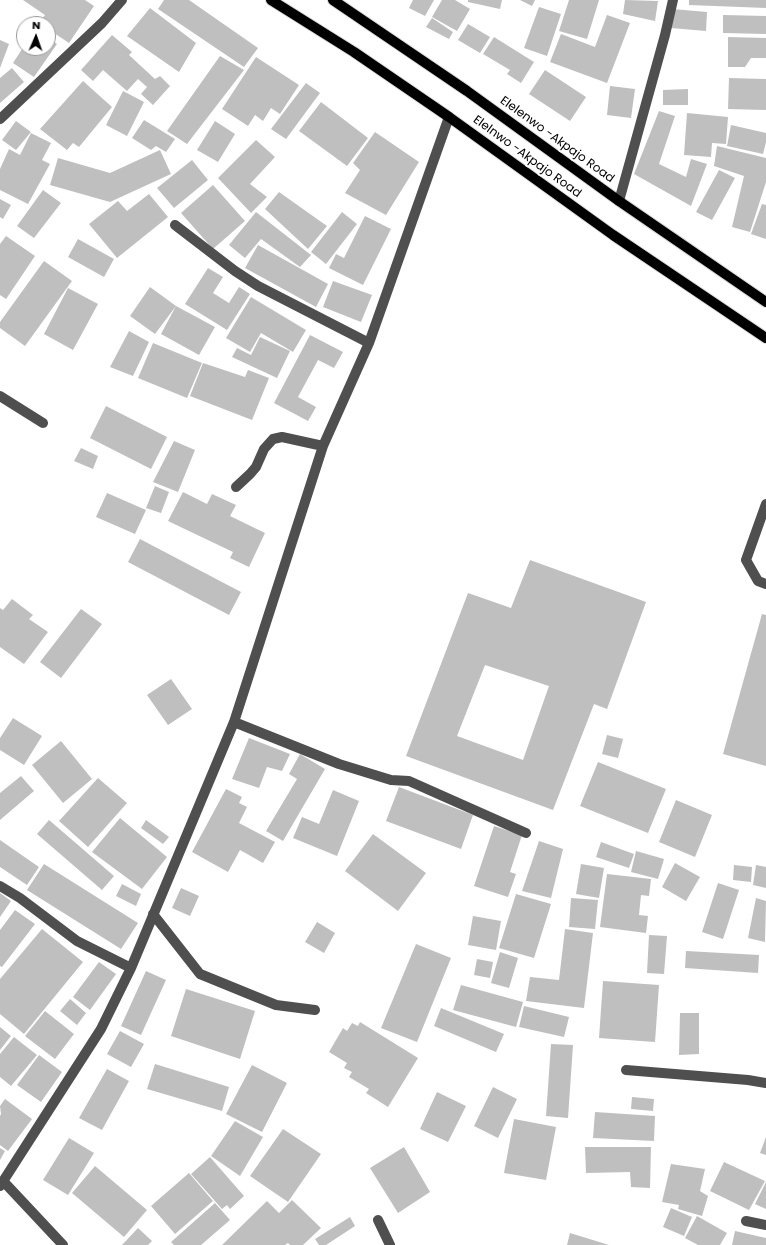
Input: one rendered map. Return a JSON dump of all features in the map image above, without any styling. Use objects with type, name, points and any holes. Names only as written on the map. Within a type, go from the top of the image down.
[{"type":"main road","name":"Elelnwo -Akpajo Road","points":[[271,0],[354,52],[449,117],[613,235],[766,338]]},
{"type":"main road","name":"Elelenwo -Akpajo Road","points":[[333,0],[467,91],[619,201],[766,302]]},
{"type":"street","points":[[0,119],[102,23],[122,0]]},
{"type":"street","points":[[619,201],[665,35],[673,0]]},
{"type":"street","points":[[63,1245],[2,1184],[101,1028],[131,968],[234,722],[323,446],[369,343],[449,117]]},
{"type":"street","points":[[175,226],[235,271],[258,286],[369,343]]},
{"type":"street","points":[[0,396],[43,423]]},
{"type":"street","points":[[236,487],[256,467],[264,449],[273,439],[282,437],[323,446]]},
{"type":"street","points":[[766,504],[746,560],[758,582],[766,584]]},
{"type":"street","points":[[234,722],[339,764],[391,780],[409,781],[526,833]]},
{"type":"street","points":[[0,886],[20,898],[77,941],[131,968]]},
{"type":"street","points":[[153,914],[200,974],[276,1005],[315,1010]]},
{"type":"street","points":[[626,1070],[748,1080],[766,1084]]},
{"type":"street","points":[[378,1220],[390,1245]]},
{"type":"street","points":[[746,1221],[766,1225]]},
{"type":"building","points":[[23,0],[85,0],[94,6],[69,43],[56,34],[56,16],[44,16],[45,15]]},
{"type":"building","points":[[164,0],[189,0],[258,48],[244,67],[158,9]]},
{"type":"building","points":[[413,0],[434,0],[425,16],[409,8]]},
{"type":"building","points":[[442,0],[455,0],[470,9],[457,31],[432,17]]},
{"type":"building","points":[[468,0],[502,0],[500,9],[468,2]]},
{"type":"building","points":[[520,0],[535,0],[532,6]]},
{"type":"building","points":[[569,0],[599,0],[587,39],[559,31]]},
{"type":"building","points":[[625,0],[658,1],[655,21],[623,14]]},
{"type":"building","points":[[689,0],[766,0],[766,8],[689,5]]},
{"type":"building","points":[[539,7],[561,14],[547,56],[524,48]]},
{"type":"building","points":[[150,8],[196,43],[179,72],[127,36]]},
{"type":"building","points":[[672,9],[707,12],[706,31],[671,28]]},
{"type":"building","points":[[607,15],[630,23],[607,83],[550,62],[561,34],[595,47]]},
{"type":"building","points":[[723,15],[766,16],[766,34],[723,33]]},
{"type":"building","points":[[432,18],[453,32],[449,39],[426,27]]},
{"type":"building","points":[[468,24],[490,37],[480,53],[458,40]]},
{"type":"building","points":[[112,35],[132,52],[129,55],[155,79],[160,76],[170,86],[153,105],[141,94],[147,87],[138,79],[127,91],[103,70],[93,81],[81,70]]},
{"type":"building","points":[[494,37],[534,62],[521,83],[507,74],[510,70],[483,54]]},
{"type":"building","points":[[728,37],[766,38],[766,58],[751,58],[745,67],[728,67]]},
{"type":"building","points":[[0,40],[9,44],[0,68]]},
{"type":"building","points":[[18,56],[49,56],[34,77],[13,63]]},
{"type":"building","points":[[220,56],[244,70],[187,144],[167,131]]},
{"type":"building","points":[[256,57],[299,85],[280,114],[271,108],[263,121],[255,115],[248,126],[222,109]]},
{"type":"building","points":[[12,68],[24,82],[0,103],[0,78]]},
{"type":"building","points":[[545,70],[586,97],[570,121],[529,94]]},
{"type":"building","points":[[729,78],[766,79],[766,110],[728,109]]},
{"type":"building","points":[[83,81],[112,107],[79,147],[73,143],[67,150],[40,129]]},
{"type":"building","points":[[306,83],[320,93],[286,139],[271,129]]},
{"type":"building","points":[[610,86],[635,89],[631,118],[607,115]]},
{"type":"building","points":[[688,89],[688,105],[663,105],[663,90]]},
{"type":"building","points":[[123,91],[144,102],[127,136],[106,125]]},
{"type":"building","points":[[321,102],[368,138],[347,166],[299,131]]},
{"type":"building","points":[[659,111],[675,116],[659,164],[686,177],[691,159],[707,164],[691,206],[634,174]]},
{"type":"building","points":[[687,113],[728,117],[726,144],[712,143],[711,157],[684,155]]},
{"type":"building","points":[[144,120],[175,139],[166,152],[156,146],[151,150],[132,138]]},
{"type":"building","points":[[16,121],[31,132],[16,150],[2,140]]},
{"type":"building","points":[[215,121],[235,134],[218,162],[197,150]]},
{"type":"building","points":[[731,125],[766,133],[766,142],[763,154],[727,146]]},
{"type":"building","points":[[375,132],[419,162],[386,215],[345,193],[360,170],[353,163]]},
{"type":"building","points":[[31,133],[51,143],[42,160],[50,164],[28,204],[0,190],[0,169],[9,149],[20,155]]},
{"type":"building","points":[[256,140],[275,157],[250,184],[267,197],[251,213],[218,178]]},
{"type":"building","points":[[717,146],[766,158],[766,182],[750,232],[732,227],[744,176],[714,166]]},
{"type":"building","points":[[160,150],[171,174],[110,202],[50,185],[58,158],[110,173]]},
{"type":"building","points":[[192,160],[208,180],[174,208],[157,188]]},
{"type":"building","points":[[719,170],[735,178],[712,220],[696,212]]},
{"type":"building","points":[[213,185],[245,221],[213,249],[181,213]]},
{"type":"building","points":[[43,190],[61,203],[34,238],[17,226]]},
{"type":"building","points":[[279,192],[327,226],[308,249],[265,209]]},
{"type":"building","points":[[149,194],[168,217],[117,258],[89,224],[118,201],[127,211]]},
{"type":"building","points":[[0,199],[11,205],[3,219],[0,217]]},
{"type":"building","points":[[762,204],[766,205],[766,239],[751,234]]},
{"type":"building","points":[[256,212],[311,255],[300,267],[261,239],[245,258],[229,245]]},
{"type":"building","points":[[342,212],[357,224],[326,264],[311,252]]},
{"type":"building","points":[[365,216],[391,229],[363,285],[329,268],[336,254],[344,258]]},
{"type":"building","points":[[6,236],[35,256],[6,299],[0,295],[0,244]]},
{"type":"building","points":[[78,239],[114,259],[104,277],[68,257]]},
{"type":"building","points":[[258,245],[328,284],[316,307],[245,268]]},
{"type":"building","points":[[44,261],[72,281],[25,346],[0,328],[0,322]]},
{"type":"building","points":[[208,268],[223,277],[213,293],[229,303],[239,287],[250,294],[227,330],[185,304]]},
{"type":"building","points":[[333,281],[372,295],[361,322],[323,307]]},
{"type":"building","points":[[150,287],[176,306],[155,334],[130,316]]},
{"type":"building","points":[[68,288],[98,304],[73,350],[44,334]]},
{"type":"building","points":[[251,297],[306,330],[293,352],[261,333],[250,352],[226,338]]},
{"type":"building","points":[[176,306],[215,327],[199,355],[161,334]]},
{"type":"building","points":[[129,331],[149,342],[133,376],[110,367]]},
{"type":"building","points":[[310,335],[343,352],[334,368],[318,360],[298,397],[316,407],[308,421],[274,403]]},
{"type":"building","points":[[260,337],[290,351],[277,378],[232,357],[237,348],[251,355]]},
{"type":"building","points":[[153,343],[202,363],[187,398],[138,378]]},
{"type":"building","points":[[203,363],[245,377],[248,370],[269,378],[252,420],[190,396]]},
{"type":"building","points":[[106,406],[167,437],[151,469],[90,438]]},
{"type":"building","points":[[174,441],[195,450],[178,492],[153,482]]},
{"type":"building","points":[[81,448],[98,456],[93,469],[74,461]]},
{"type":"building","points":[[155,486],[169,492],[161,513],[146,508]]},
{"type":"building","points":[[183,492],[207,504],[212,494],[236,505],[230,516],[265,533],[249,567],[230,558],[233,552],[168,521]]},
{"type":"building","points":[[107,493],[146,510],[135,534],[96,517]]},
{"type":"building","points":[[140,539],[241,592],[229,615],[128,562]]},
{"type":"building","points":[[530,560],[646,602],[607,709],[594,704],[553,810],[406,756],[468,593],[511,608]],"holes":[[[485,665],[549,686],[523,760],[457,736]]]},
{"type":"building","points":[[12,599],[33,615],[29,619],[48,632],[24,664],[0,647],[0,608],[3,610]]},
{"type":"building","points":[[81,609],[102,624],[61,678],[40,662]]},
{"type":"building","points":[[762,614],[766,615],[766,766],[723,754]]},
{"type":"building","points":[[171,679],[192,709],[168,725],[147,695]]},
{"type":"building","points":[[13,718],[42,736],[24,765],[0,750],[0,738]]},
{"type":"building","points":[[607,735],[623,739],[618,758],[602,754]]},
{"type":"building","points":[[249,738],[290,754],[282,771],[267,767],[259,788],[232,779]]},
{"type":"building","points":[[61,741],[92,779],[63,803],[32,765]]},
{"type":"building","points":[[300,754],[325,769],[283,841],[266,831],[297,779],[289,774]]},
{"type":"building","points":[[598,762],[666,789],[648,833],[580,806]]},
{"type":"building","points":[[21,776],[34,791],[0,820],[0,793]]},
{"type":"building","points":[[98,778],[127,803],[88,847],[59,821]]},
{"type":"building","points":[[399,787],[473,815],[461,849],[386,821]]},
{"type":"building","points":[[226,789],[242,797],[239,803],[247,807],[239,823],[275,842],[263,863],[240,850],[228,872],[192,852]]},
{"type":"building","points":[[333,790],[359,801],[337,856],[293,838],[302,817],[319,824]]},
{"type":"building","points":[[676,800],[712,815],[695,857],[659,842]]},
{"type":"building","points":[[120,818],[167,857],[142,889],[92,852]]},
{"type":"building","points":[[49,820],[114,876],[102,890],[37,834]]},
{"type":"building","points":[[146,820],[169,837],[163,844],[141,828]]},
{"type":"building","points":[[494,826],[522,835],[510,872],[516,874],[508,897],[474,886]]},
{"type":"building","points":[[373,834],[426,873],[398,911],[345,871]]},
{"type":"building","points":[[0,840],[39,867],[27,885],[0,867]]},
{"type":"building","points":[[539,841],[563,849],[551,898],[522,891]]},
{"type":"building","points":[[601,842],[634,854],[629,868],[596,857]]},
{"type":"building","points":[[636,851],[664,859],[658,879],[631,872]]},
{"type":"building","points":[[675,863],[700,877],[686,901],[662,887]]},
{"type":"building","points":[[44,864],[138,923],[121,949],[27,890]]},
{"type":"building","points":[[581,864],[604,868],[599,898],[576,894]]},
{"type":"building","points":[[734,865],[752,867],[751,882],[733,880]]},
{"type":"building","points":[[756,865],[766,867],[766,888],[753,885]]},
{"type":"building","points":[[607,874],[651,879],[649,896],[641,895],[639,915],[648,916],[646,933],[600,927]]},
{"type":"building","points":[[718,883],[739,890],[723,939],[702,932]]},
{"type":"building","points":[[122,884],[141,894],[136,906],[116,896]]},
{"type":"building","points":[[181,888],[199,896],[190,916],[172,908]]},
{"type":"building","points":[[0,893],[11,901],[0,917]]},
{"type":"building","points":[[516,894],[551,904],[534,958],[499,948]]},
{"type":"building","points":[[571,898],[598,900],[595,929],[569,927]]},
{"type":"building","points":[[756,898],[766,901],[765,942],[748,938]]},
{"type":"building","points":[[15,910],[35,924],[2,967],[0,966],[0,930]]},
{"type":"building","points":[[473,916],[501,921],[496,950],[468,945]]},
{"type":"building","points":[[317,922],[335,933],[324,953],[305,942]]},
{"type":"building","points":[[42,929],[83,962],[24,1034],[0,1014],[0,979]]},
{"type":"building","points":[[565,929],[593,933],[584,1008],[526,1001],[530,977],[559,980]]},
{"type":"building","points":[[649,935],[667,936],[664,974],[647,973]]},
{"type":"building","points":[[416,944],[451,958],[417,1042],[381,1028]]},
{"type":"building","points":[[686,951],[759,955],[758,973],[685,968]]},
{"type":"building","points":[[500,952],[518,958],[509,988],[491,983]]},
{"type":"building","points":[[477,959],[493,962],[490,978],[474,975]]},
{"type":"building","points":[[99,962],[116,974],[90,1010],[73,997]]},
{"type":"building","points":[[146,971],[166,980],[141,1035],[121,1026]]},
{"type":"building","points":[[603,981],[659,985],[655,1042],[599,1038]]},
{"type":"building","points":[[461,985],[523,1002],[516,1027],[453,1010]]},
{"type":"building","points":[[186,989],[255,1011],[240,1059],[171,1036]]},
{"type":"building","points":[[70,999],[86,1013],[77,1025],[60,1011]]},
{"type":"building","points":[[524,1006],[569,1017],[564,1037],[519,1027]]},
{"type":"building","points":[[441,1008],[504,1034],[496,1052],[434,1026]]},
{"type":"building","points":[[45,1011],[74,1034],[55,1059],[25,1036]]},
{"type":"building","points":[[680,1013],[699,1013],[699,1054],[679,1055]]},
{"type":"building","points":[[360,1022],[418,1058],[388,1107],[366,1093],[369,1089],[349,1077],[352,1072],[344,1068],[347,1063],[329,1052],[343,1028],[347,1031],[352,1023],[358,1026]]},
{"type":"building","points":[[0,1027],[11,1036],[0,1050]]},
{"type":"building","points":[[120,1031],[144,1044],[131,1067],[107,1054]]},
{"type":"building","points":[[14,1037],[37,1055],[11,1086],[0,1077],[0,1054]]},
{"type":"building","points":[[551,1044],[573,1045],[568,1118],[546,1116]]},
{"type":"building","points":[[39,1055],[62,1072],[41,1102],[17,1085]]},
{"type":"building","points":[[155,1064],[229,1087],[222,1111],[147,1089]]},
{"type":"building","points":[[252,1065],[287,1083],[262,1132],[226,1114]]},
{"type":"building","points":[[107,1069],[129,1081],[102,1130],[79,1118]]},
{"type":"building","points":[[493,1087],[517,1099],[498,1138],[474,1126]]},
{"type":"building","points":[[437,1092],[466,1106],[448,1142],[420,1129]]},
{"type":"building","points":[[632,1097],[654,1099],[653,1111],[631,1109]]},
{"type":"building","points":[[5,1099],[32,1119],[8,1151],[0,1145],[0,1106]]},
{"type":"building","points":[[595,1112],[655,1116],[654,1141],[593,1138]]},
{"type":"building","points":[[514,1119],[556,1127],[546,1180],[504,1173]]},
{"type":"building","points":[[235,1121],[263,1137],[240,1176],[211,1156]]},
{"type":"building","points":[[283,1129],[321,1154],[288,1202],[250,1176]]},
{"type":"building","points":[[766,1137],[766,1155],[760,1153]]},
{"type":"building","points":[[69,1138],[94,1153],[68,1195],[43,1180]]},
{"type":"building","points":[[404,1147],[430,1192],[398,1213],[370,1168]]},
{"type":"building","points":[[585,1147],[651,1147],[650,1188],[631,1187],[630,1172],[586,1173]]},
{"type":"building","points":[[0,1148],[5,1151],[0,1160]]},
{"type":"building","points":[[210,1157],[244,1196],[230,1209],[227,1205],[222,1209],[191,1174]]},
{"type":"building","points":[[724,1162],[765,1181],[749,1210],[710,1191]]},
{"type":"building","points":[[671,1164],[705,1169],[700,1191],[708,1196],[702,1216],[678,1209],[679,1205],[662,1202]]},
{"type":"building","points":[[95,1166],[147,1210],[124,1237],[72,1193]]},
{"type":"building","points":[[189,1173],[213,1201],[175,1234],[151,1206]]},
{"type":"building","points":[[766,1182],[766,1209],[755,1204]]},
{"type":"building","points":[[292,1200],[321,1228],[303,1245],[290,1245],[288,1243],[285,1245],[222,1245],[267,1201],[279,1213]]},
{"type":"building","points":[[215,1203],[230,1220],[201,1245],[174,1245],[171,1242]]},
{"type":"building","points":[[671,1208],[692,1217],[684,1236],[663,1227]]},
{"type":"building","points":[[697,1216],[727,1233],[720,1245],[698,1245],[685,1238]]},
{"type":"building","points":[[350,1217],[355,1226],[326,1245],[319,1245],[315,1239]]},
{"type":"building","points":[[138,1228],[152,1241],[148,1245],[122,1245]]},
{"type":"building","points":[[735,1231],[766,1238],[766,1245],[732,1245]]},
{"type":"building","points":[[570,1233],[609,1245],[567,1245]]}]
